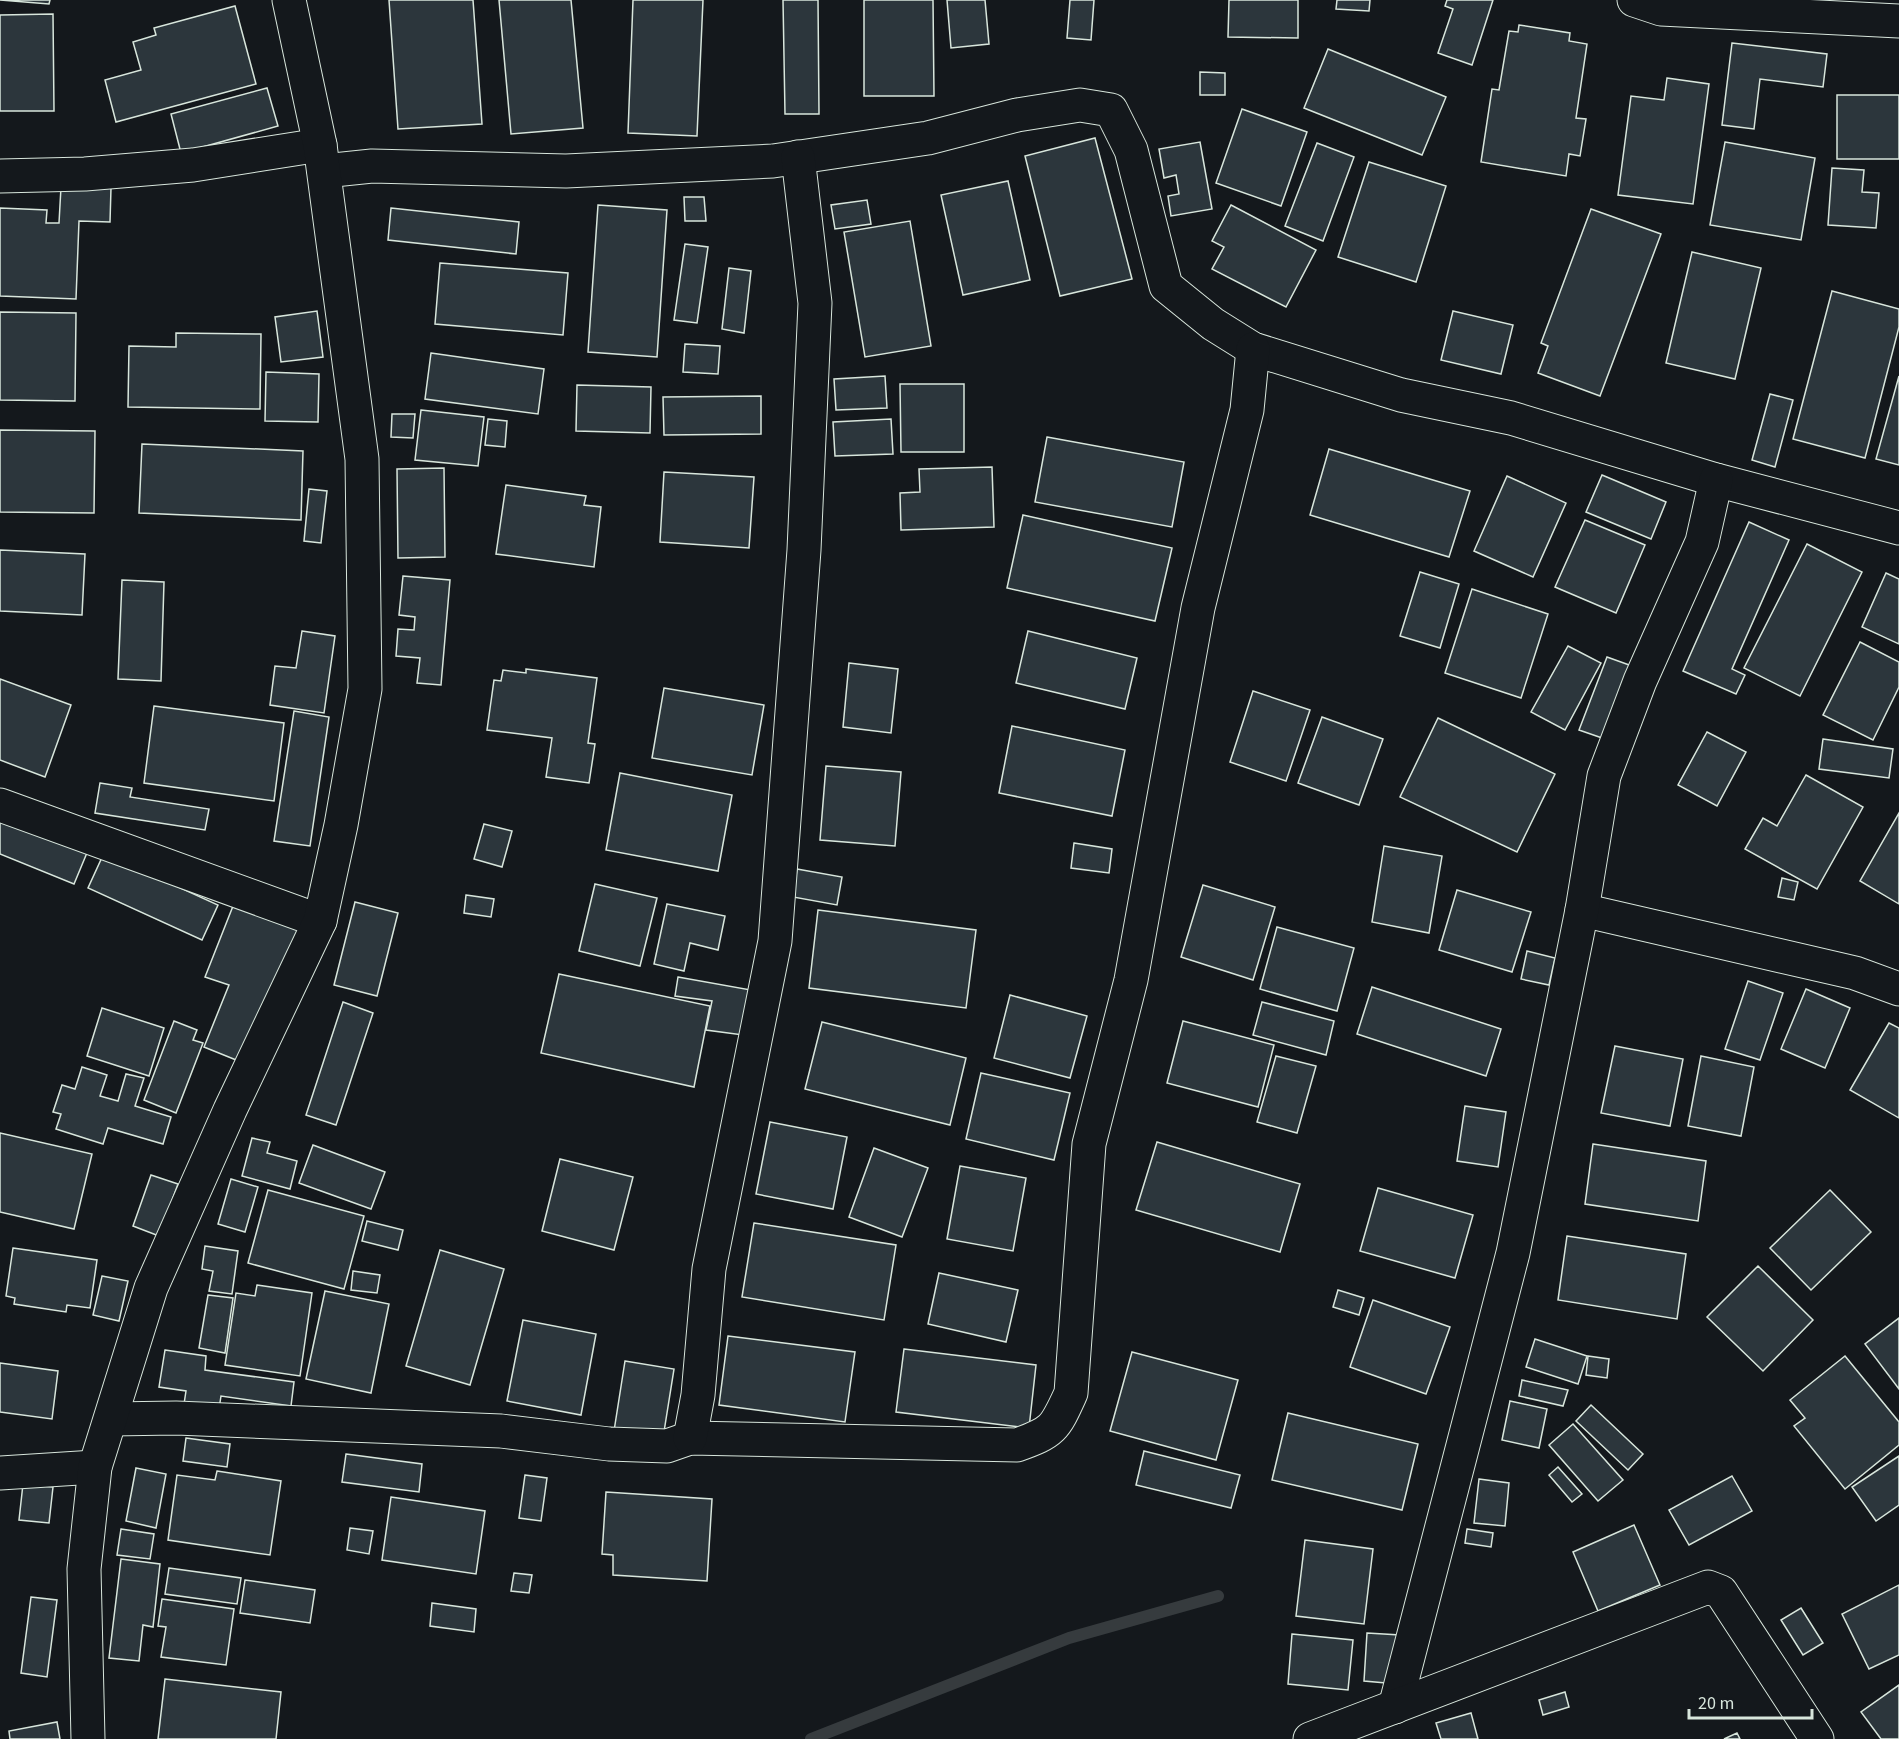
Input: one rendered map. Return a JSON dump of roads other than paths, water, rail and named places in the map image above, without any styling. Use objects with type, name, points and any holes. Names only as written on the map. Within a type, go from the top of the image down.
[{"type":"street","points":[[88,1739],[84,1569],[94,1467],[151,1288],[230,1110],[320,921],[341,825],[365,689],[362,459],[322,158],[288,0]]},
{"type":"street","points":[[1634,0],[1661,9],[1780,8],[1899,21]]},
{"type":"street","points":[[0,176],[85,174],[322,158],[372,166],[566,171],[772,161],[928,138],[1017,115],[1080,105],[1111,110],[1131,150],[1166,286],[1213,324],[1253,349],[1401,394],[1511,418],[1716,480],[1899,528]]},
{"type":"street","points":[[690,1438],[698,1395],[709,1269],[775,941],[804,550],[815,303],[798,157]]},
{"type":"street","points":[[111,1419],[176,1418],[501,1431],[609,1444],[667,1446],[690,1438],[1017,1445],[1046,1435],[1058,1423],[1071,1393],[1089,1144],[1131,980],[1198,608],[1247,410],[1253,349]]},
{"type":"street","points":[[1395,1707],[1513,1253],[1582,910],[1604,776],[1640,681],[1702,542],[1716,480]]},
{"type":"street","points":[[0,805],[320,921]]},
{"type":"street","points":[[1582,910],[1855,973],[1899,989]]},
{"type":"street","points":[[0,1473],[94,1467]]},
{"type":"street","points":[[1310,1739],[1708,1587],[1721,1592],[1817,1739]]},
{"type":"waterway","points":[[811,1739],[1069,1638],[1218,1596]]}]
